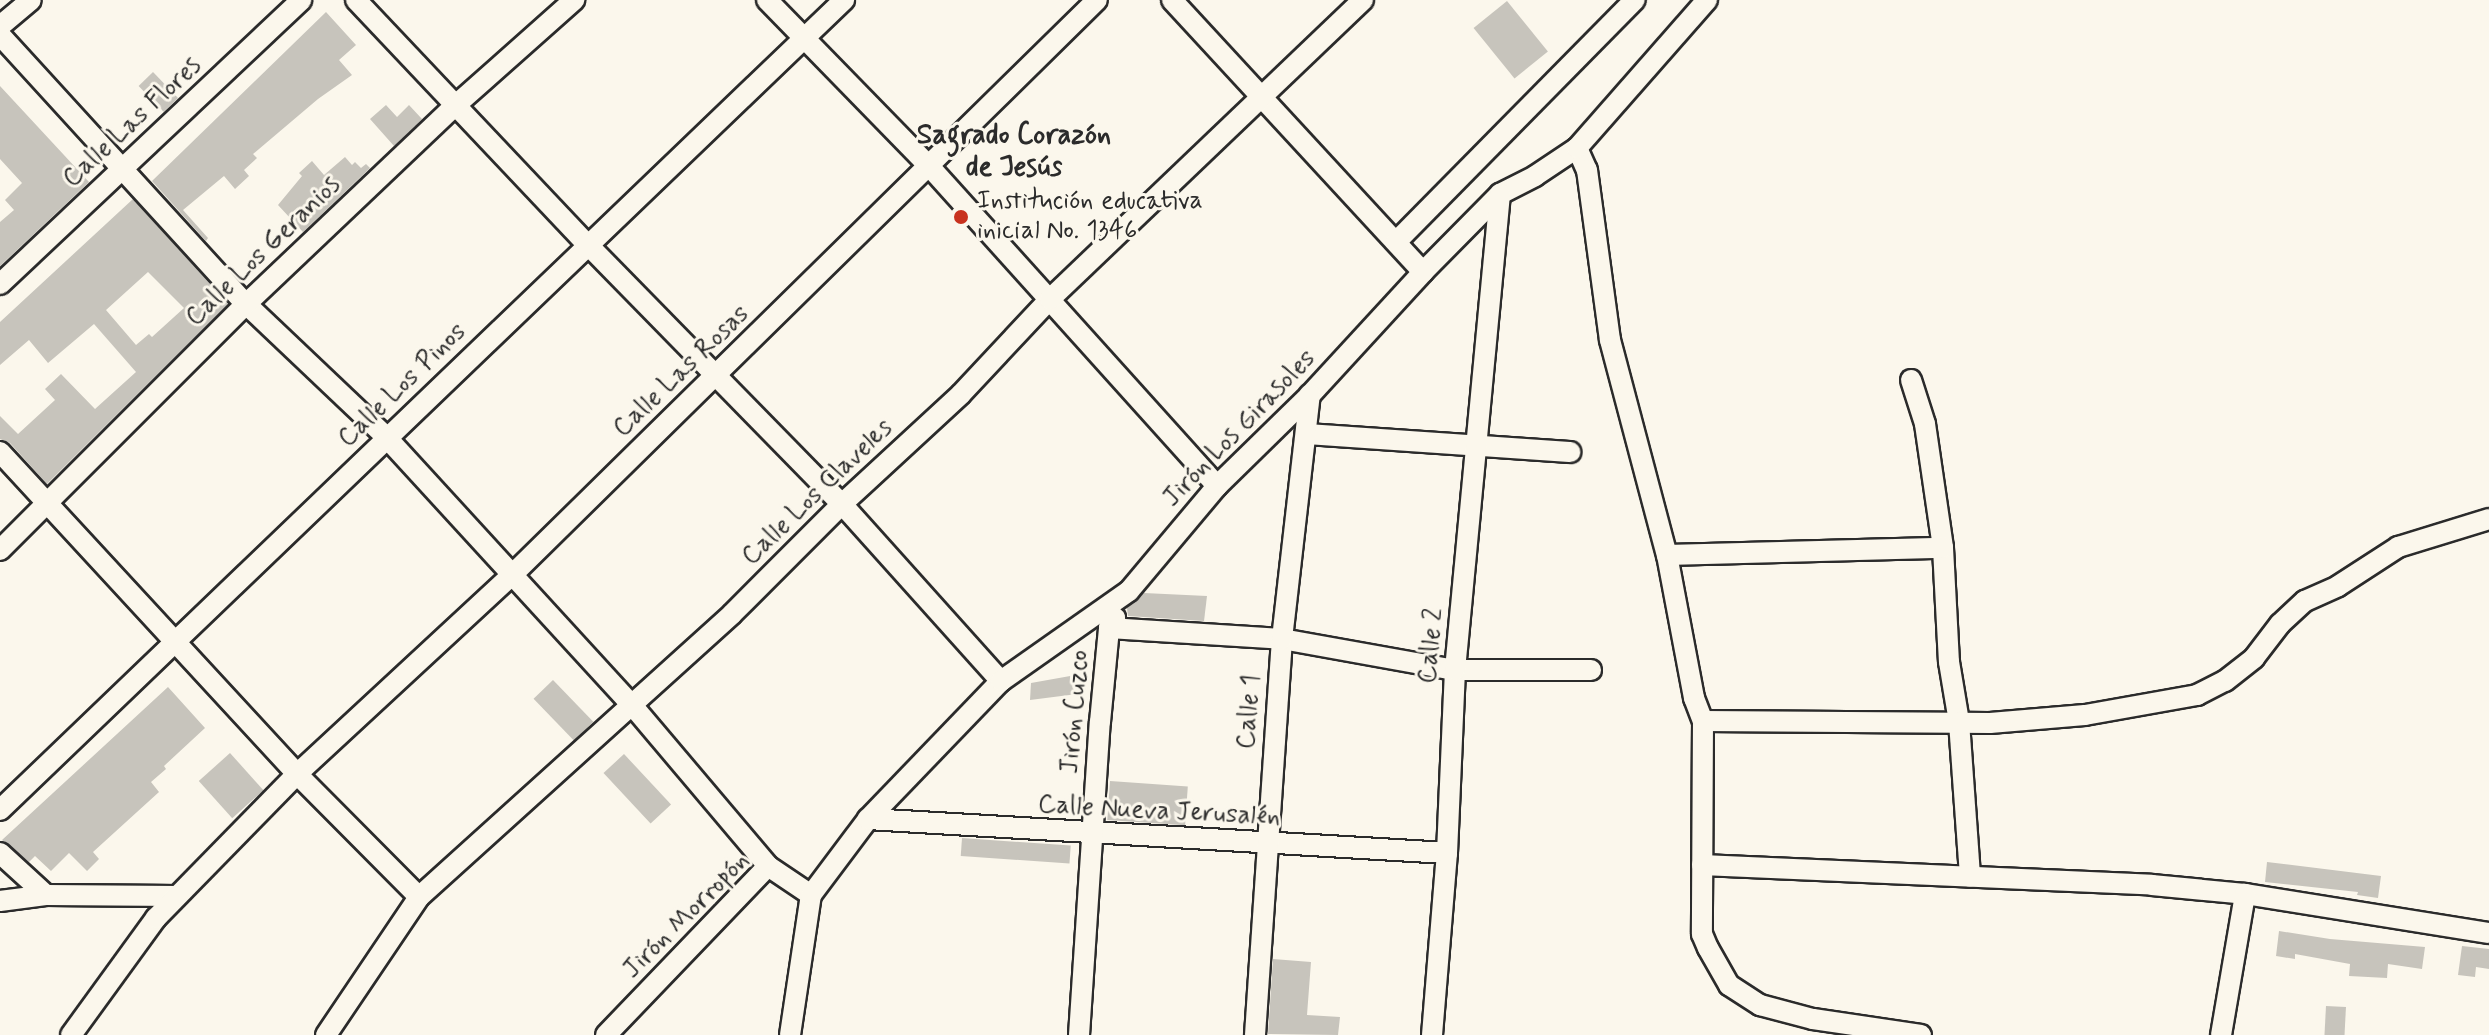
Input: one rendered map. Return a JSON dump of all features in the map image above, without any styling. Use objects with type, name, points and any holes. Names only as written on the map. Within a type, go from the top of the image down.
[{"type":"street","points":[[0,26],[31,0]]},
{"type":"street","name":"Calle Las Flores","points":[[0,284],[301,0]]},
{"type":"street","points":[[356,0],[588,245],[842,504],[1001,681]]},
{"type":"street","name":"Calle Los Geranios","points":[[0,550],[246,304],[457,104],[574,0]]},
{"type":"street","points":[[767,0],[930,167],[1217,486]]},
{"type":"street","name":"Calle Los Pinos","points":[[0,810],[844,0]]},
{"type":"street","name":"Calle Las Rosas","points":[[297,774],[512,575],[1097,0]]},
{"type":"street","points":[[1172,0],[1423,272]]},
{"type":"street","name":"Calle Los Claveles","points":[[336,1032],[419,897],[732,614],[842,504],[961,394],[1050,299],[1363,0]]},
{"type":"street","points":[[1396,242],[1635,0]]},
{"type":"street","name":"Jirón Los Girasoles","points":[[811,895],[868,819],[1001,681],[1129,591],[1217,486],[1310,395],[1423,272],[1500,194],[1535,176],[1577,148],[1707,0]]},
{"type":"street","points":[[0,35],[246,304],[387,438],[632,705],[768,866]]},
{"type":"street","points":[[1577,148],[1587,170],[1610,340],[1667,555],[1694,698],[1703,721],[1702,934],[1714,963],[1737,993],[1760,1005],[1813,1019],[1921,1035]]},
{"type":"street","name":"Calle 2","points":[[1432,1035],[1447,853],[1455,670],[1500,194]]},
{"type":"street","points":[[1911,380],[1925,424],[1943,548],[1949,662],[1959,722],[1970,877]]},
{"type":"street","name":"Calle 1","points":[[1255,1035],[1282,639],[1310,395]]},
{"type":"street","points":[[1306,434],[1570,452]]},
{"type":"street","points":[[0,452],[297,774],[419,897]]},
{"type":"street","points":[[1703,721],[1990,723],[2085,715],[2197,695],[2245,666],[2280,624],[2305,601],[2338,586],[2398,547],[2489,519]]},
{"type":"street","points":[[1667,555],[1943,548]]},
{"type":"street","name":"Jirón Cuzco","points":[[1079,1035],[1091,835],[1109,628],[1129,591]]},
{"type":"street","points":[[1109,628],[1282,639],[1455,670],[1591,670]]},
{"type":"street","points":[[71,1035],[156,918],[297,774]]},
{"type":"street","name":"Calle Nueva Jerusalén","points":[[868,819],[1091,835],[1447,853]]},
{"type":"street","points":[[0,853],[46,895]]},
{"type":"street","points":[[1702,865],[2245,894],[2489,933]]},
{"type":"street","name":"Jirón Morropón","points":[[606,1035],[768,866],[811,895]]},
{"type":"street","points":[[2221,1035],[2245,894]]},
{"type":"street","points":[[0,901],[46,895],[177,896]]},
{"type":"street","points":[[790,1035],[811,895]]},
{"type":"building","points":[[1507,1],[1548,52],[1514,79],[1474,28]]},
{"type":"building","points":[[326,12],[356,45],[339,60],[352,75],[318,99],[253,154],[257,158],[244,170],[249,176],[235,189],[224,176],[183,210],[208,238],[206,241],[152,181]]},
{"type":"building","points":[[153,72],[178,98],[164,112],[139,86]]},
{"type":"building","points":[[0,86],[89,182],[0,266],[0,222],[14,210],[5,200],[22,183],[0,159]]},
{"type":"building","points":[[386,105],[397,117],[409,105],[422,119],[394,146],[370,119]]},
{"type":"building","points":[[345,157],[352,165],[355,162],[361,168],[366,164],[370,168],[303,232],[278,205],[302,176],[299,173],[312,161],[324,175]]},
{"type":"building","points":[[133,199],[228,304],[47,484],[10,443],[0,439],[0,416],[18,434],[55,400],[45,389],[61,374],[95,409],[136,372],[94,324],[48,363],[29,340],[0,365],[0,322]],"holes":[[[148,272],[184,308],[152,337],[149,334],[136,345],[106,310]]]},
{"type":"building","points":[[1144,593],[1207,596],[1204,621],[1128,616],[1127,608]]},
{"type":"building","points":[[1087,673],[1085,693],[1030,700],[1031,683]]},
{"type":"building","points":[[553,680],[593,722],[574,740],[534,699]]},
{"type":"building","points":[[168,687],[205,728],[151,782],[159,792],[93,852],[99,859],[87,871],[69,853],[51,871],[35,856],[29,862],[2,840]]},
{"type":"building","points":[[230,753],[263,790],[232,818],[199,781]]},
{"type":"building","points":[[624,754],[671,804],[651,824],[604,773]]},
{"type":"building","points":[[1110,781],[1188,786],[1185,825],[1107,820]]},
{"type":"building","points":[[962,838],[1071,846],[1069,864],[961,856]]},
{"type":"building","points":[[2267,862],[2381,876],[2378,898],[2357,895],[2358,892],[2265,882]]},
{"type":"building","points":[[2279,931],[2425,947],[2422,969],[2388,964],[2387,978],[2349,976],[2350,964],[2295,954],[2295,959],[2276,956]]},
{"type":"building","points":[[2462,946],[2489,949],[2489,969],[2476,967],[2475,977],[2458,975]]},
{"type":"building","points":[[1273,959],[1311,962],[1307,1015],[1340,1017],[1338,1035],[1268,1034]]},
{"type":"building","points":[[2326,1006],[2346,1007],[2345,1035],[2324,1035]]},
{"type":"place","name":"Institución educativa inicial No. 1346","points":[[961,217]]},
{"type":"district","name":"Sagrado Corazón de Jesús","points":[[1014,152]]}]
